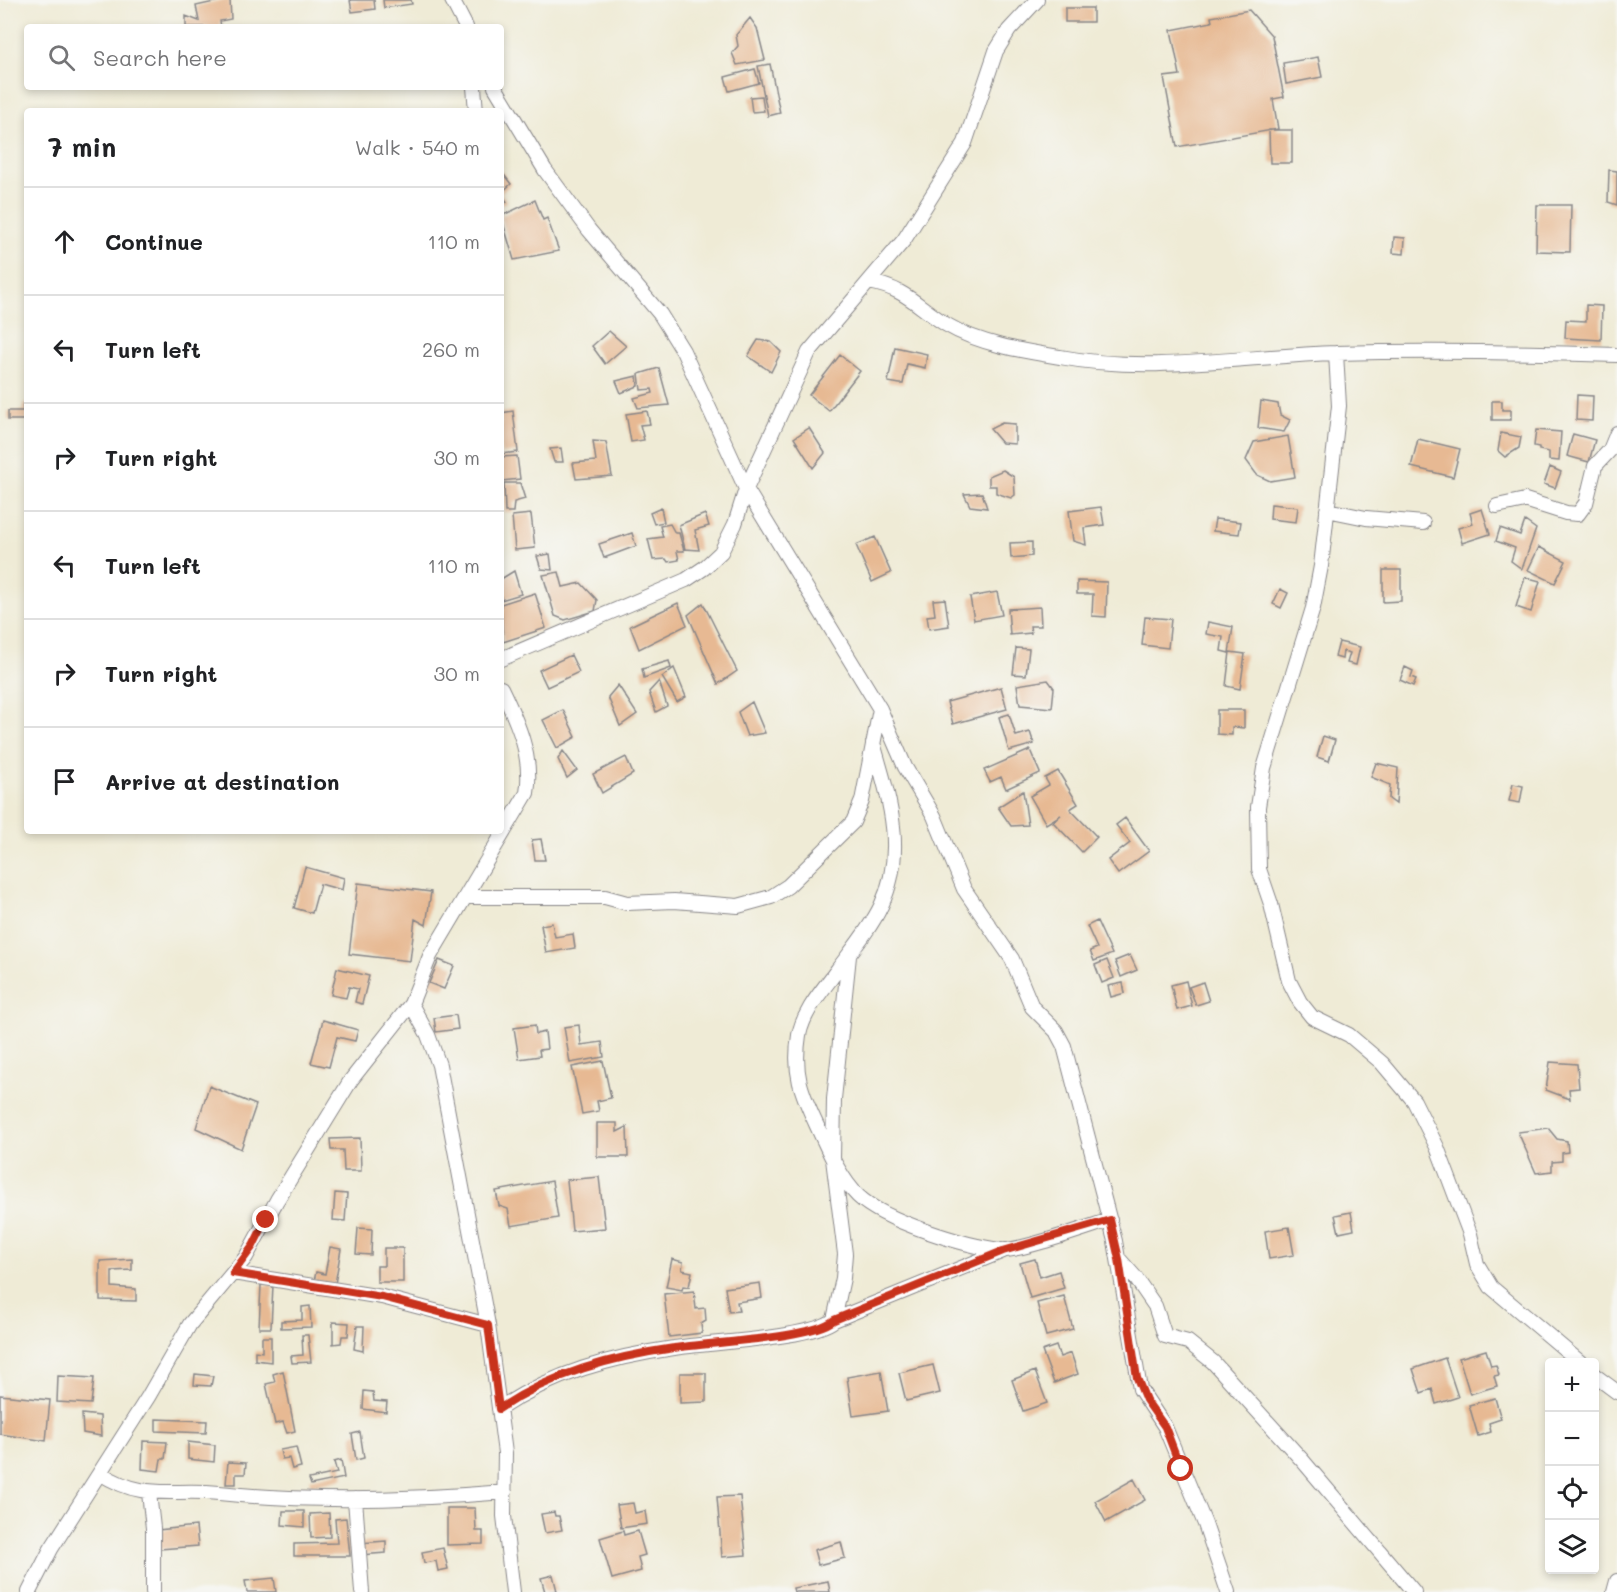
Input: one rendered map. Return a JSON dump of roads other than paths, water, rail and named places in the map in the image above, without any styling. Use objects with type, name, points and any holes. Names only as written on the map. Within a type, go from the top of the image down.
[{"type":"street","points":[[452,0],[464,24]]},
{"type":"street","points":[[504,658],[686,580],[704,568],[725,542],[735,524],[746,489],[809,352],[904,240],[964,143],[996,51],[1009,30],[1037,0]]},
{"type":"street","points":[[474,90],[476,108]]},
{"type":"street","points":[[497,90],[545,170],[589,231],[660,314],[683,351],[746,489],[845,648],[880,709],[905,767],[934,816],[964,889],[1012,959],[1032,1007],[1056,1032],[1064,1046],[1119,1259],[1140,1389],[1165,1427],[1205,1524],[1227,1592]]},
{"type":"street","points":[[868,282],[895,288],[947,325],[970,336],[1060,358],[1099,362],[1194,363],[1336,353],[1507,352],[1617,355]]},
{"type":"street","points":[[1336,353],[1339,406],[1321,566],[1313,608],[1264,768],[1258,807],[1259,869],[1271,904],[1289,981],[1300,1002],[1312,1017],[1349,1035],[1382,1063],[1414,1101],[1437,1147],[1470,1234],[1477,1264],[1491,1287],[1575,1358]]},
{"type":"street","points":[[1497,506],[1525,500],[1566,513],[1578,514],[1586,502],[1595,466],[1610,450],[1617,433]]},
{"type":"street","points":[[1327,510],[1366,518],[1423,523]]},
{"type":"street","points":[[504,694],[517,719],[528,767],[527,793],[504,833]]},
{"type":"street","points":[[467,897],[605,897],[627,903],[674,901],[738,906],[771,897],[788,886],[853,822],[862,801],[880,709]]},
{"type":"street","points":[[873,743],[892,808],[895,859],[881,907],[808,1009],[800,1031],[796,1054],[798,1083],[833,1159],[859,1196],[886,1214],[934,1233],[1003,1251]]},
{"type":"street","points":[[29,1592],[51,1549],[190,1324],[253,1246],[288,1182],[351,1080],[411,1004],[430,956],[503,834]]},
{"type":"street","points":[[834,1320],[843,1278],[845,1254],[833,1159],[834,1098],[849,954]]},
{"type":"street","points":[[411,1004],[432,1045],[439,1065],[488,1325],[506,1469],[504,1516],[513,1592]]},
{"type":"street","points":[[499,1409],[543,1383],[587,1366],[671,1348],[791,1335],[824,1328],[834,1320],[1003,1251],[1110,1220]]},
{"type":"street","points":[[1119,1259],[1155,1306],[1165,1336],[1188,1342],[1213,1362],[1304,1461],[1414,1592]]},
{"type":"street","points":[[233,1273],[382,1297],[488,1325]]},
{"type":"street","points":[[1599,1379],[1617,1392]]},
{"type":"street","points":[[100,1473],[129,1489],[149,1493],[218,1493],[304,1501],[462,1497],[505,1492]]},
{"type":"street","points":[[149,1493],[152,1510],[153,1592]]},
{"type":"street","points":[[355,1499],[362,1592]]},
{"type":"street","points":[[1614,1592],[1617,1581]]}]
